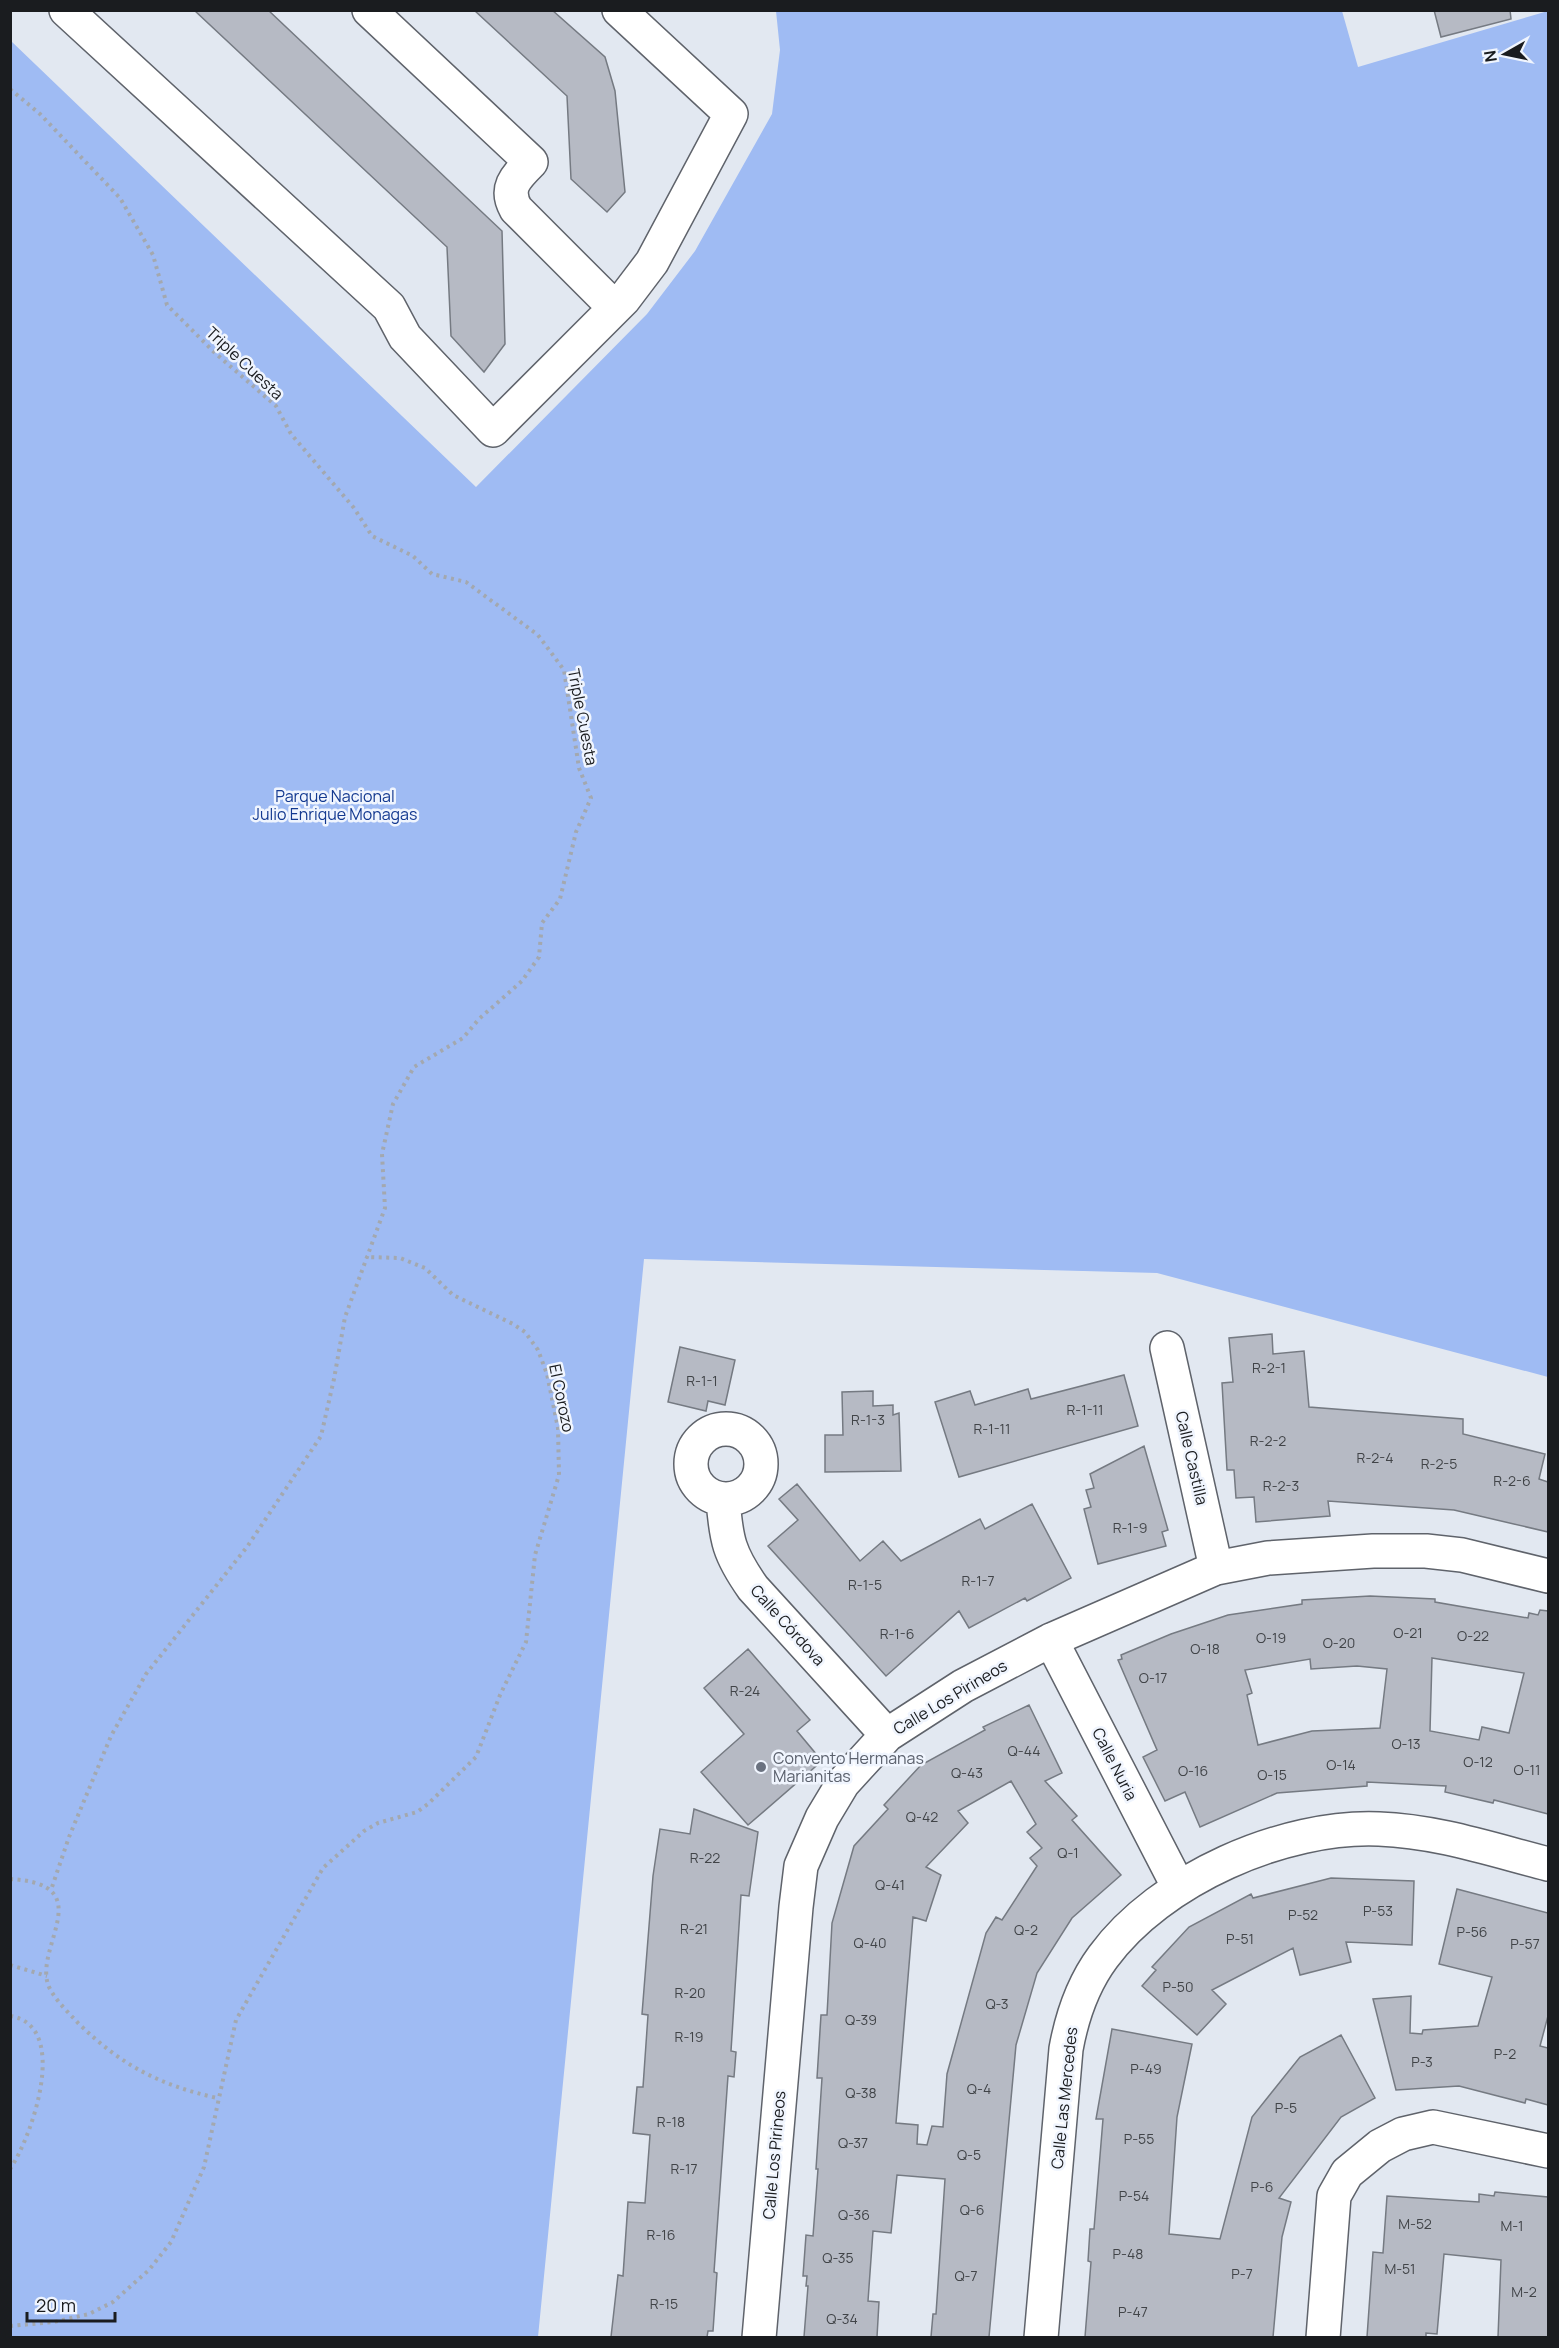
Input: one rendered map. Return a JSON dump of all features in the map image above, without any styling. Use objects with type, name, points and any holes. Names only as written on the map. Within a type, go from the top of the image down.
[{"type":"street","points":[[66,10],[389,307],[405,337],[493,430],[615,308],[652,262],[731,114],[619,10]]},
{"type":"street","points":[[369,10],[531,162],[512,181],[509,198],[516,209],[615,308]]},
{"type":"street","name":"Calle Castilla","points":[[1167,1348],[1216,1568]]},
{"type":"street","name":"Calle Córdova","points":[[723,1499],[730,1552],[753,1588],[886,1735]]},
{"type":"street","name":"Calle Los Pirineos","points":[[759,2337],[801,1866],[822,1818],[843,1783],[886,1735],[963,1686],[1051,1640],[1216,1568],[1311,1554],[1426,1551],[1462,1554],[1548,1576]]},
{"type":"street","name":"Calle Nuria","points":[[1051,1640],[1179,1888]]},
{"type":"street","name":"Calle Las Mercedes","points":[[1041,2337],[1066,2049],[1070,2026],[1083,1992],[1104,1956],[1143,1915],[1179,1888],[1229,1862],[1276,1843],[1327,1833],[1376,1828],[1416,1831],[1548,1864]]},
{"type":"street","points":[[1323,2337],[1334,2196],[1347,2173],[1380,2146],[1403,2134],[1433,2127],[1548,2151]]},
{"type":"path","name":"Triple Cuesta","points":[[10,89],[40,114],[120,198],[153,255],[167,305],[215,353],[276,406],[291,434],[354,508],[372,536],[413,556],[432,574],[466,582],[538,635],[564,670],[579,768],[591,798],[576,832],[560,899],[542,922],[539,957],[522,981],[479,1019],[463,1038],[414,1067],[393,1104],[382,1154],[385,1208],[345,1317],[321,1436],[247,1547],[146,1674],[111,1736],[69,1837],[51,1890]]},
{"type":"path","name":"El Corozo","points":[[10,2326],[54,2322],[89,2314],[113,2302],[149,2270],[171,2242],[194,2195],[212,2134],[217,2098],[236,2020],[323,1868],[364,1831],[378,1823],[417,1812],[428,1804],[481,1749],[500,1695],[526,1642],[536,1555],[559,1475],[558,1428],[547,1374],[538,1350],[525,1332],[453,1295],[425,1268],[412,1261],[366,1257]]},
{"type":"path","points":[[10,1879],[51,1890],[56,1897],[57,1925],[46,1976],[57,2000],[107,2050],[148,2076],[170,2086],[217,2098]]},
{"type":"path","points":[[10,1965],[46,1976]]},
{"type":"path","points":[[10,2016],[35,2026],[41,2048],[42,2068],[33,2122],[26,2143],[10,2169]]},
{"type":"green space","name":"Parque Nacional Julio Enrique Monagas","points":[[776,11],[1342,11],[1358,67],[1548,11],[1548,1377],[1157,1273],[644,1259],[538,2337],[11,2337],[11,41],[476,487],[647,314],[695,251],[772,114],[780,50]]},
{"type":"building","points":[[194,10],[268,10],[502,231],[505,344],[484,372],[451,336],[447,247]]},
{"type":"building","points":[[474,10],[552,10],[605,57],[615,91],[625,192],[607,212],[571,179],[567,96]]},
{"type":"building","points":[[1434,10],[1510,10],[1511,19],[1441,37]]},
{"type":"building","points":[[1272,1334],[1273,1354],[1304,1351],[1309,1407],[1463,1419],[1463,1434],[1545,1454],[1539,1479],[1548,1482],[1548,1532],[1454,1510],[1328,1501],[1330,1516],[1256,1522],[1254,1497],[1236,1498],[1234,1470],[1227,1470],[1222,1383],[1233,1382],[1229,1338]]},
{"type":"building","points":[[680,1347],[735,1360],[725,1405],[708,1401],[706,1411],[668,1402]]},
{"type":"building","points":[[1124,1375],[1138,1426],[959,1477],[935,1402],[970,1391],[975,1405],[1028,1389],[1031,1399]]},
{"type":"building","points":[[873,1391],[873,1406],[893,1405],[893,1415],[899,1413],[901,1471],[825,1472],[825,1435],[843,1435],[842,1392]]},
{"type":"building","points":[[1144,1446],[1168,1530],[1162,1532],[1166,1546],[1098,1564],[1084,1509],[1091,1507],[1086,1490],[1094,1488],[1090,1474]]},
{"type":"building","points":[[797,1484],[860,1561],[883,1541],[901,1561],[980,1519],[985,1529],[1032,1504],[1071,1578],[1027,1601],[1025,1598],[969,1628],[959,1611],[886,1676],[768,1546],[798,1520],[779,1499]]},
{"type":"building","points":[[1370,1596],[1435,1599],[1435,1602],[1528,1618],[1529,1613],[1538,1615],[1540,1610],[1548,1611],[1548,1814],[1494,1800],[1493,1803],[1445,1792],[1446,1786],[1367,1782],[1367,1786],[1277,1793],[1200,1827],[1185,1792],[1165,1801],[1143,1757],[1157,1750],[1118,1660],[1122,1659],[1121,1655],[1171,1634],[1228,1615],[1302,1604],[1302,1600]],"holes":[[[1432,1658],[1524,1673],[1509,1733],[1482,1727],[1479,1740],[1430,1731]],[[1310,1659],[1311,1669],[1357,1666],[1387,1669],[1380,1728],[1312,1731],[1258,1745],[1247,1695],[1252,1693],[1245,1670]]]},
{"type":"building","name":"Convento Hermanas Marianitas","points":[[748,1649],[810,1720],[797,1731],[822,1761],[748,1825],[701,1772],[744,1734],[704,1688]]},
{"type":"building","points":[[1029,1705],[1062,1773],[1045,1781],[1077,1816],[1072,1820],[1121,1875],[1072,1918],[1037,1973],[1016,2045],[989,2337],[931,2337],[933,2314],[936,2314],[945,2179],[897,2175],[891,2233],[873,2231],[868,2301],[879,2302],[877,2337],[804,2337],[808,2286],[806,2286],[807,2276],[803,2276],[806,2235],[813,2236],[818,2169],[816,2169],[822,2078],[817,2078],[821,2015],[827,2015],[832,1923],[854,1846],[888,1809],[884,1805],[921,1765],[985,1730],[983,1727]],"holes":[[[1011,1781],[1036,1824],[1027,1832],[1042,1848],[1030,1858],[1037,1866],[1002,1920],[996,1917],[986,1933],[947,2074],[943,2127],[932,2126],[927,2145],[917,2144],[918,2125],[896,2123],[913,1917],[926,1921],[941,1875],[926,1867],[968,1823],[958,1811]]]},
{"type":"building","points":[[694,1809],[758,1832],[749,1896],[741,1895],[731,2051],[736,2052],[734,2077],[728,2076],[714,2272],[717,2273],[713,2331],[708,2331],[707,2337],[611,2337],[618,2275],[623,2276],[628,2202],[645,2203],[650,2135],[633,2133],[637,2087],[643,2087],[648,2015],[642,2014],[653,1876],[660,1829],[690,1834]]},
{"type":"building","points":[[1331,1878],[1414,1881],[1412,1945],[1346,1942],[1351,1962],[1300,1975],[1293,1948],[1212,1990],[1226,2004],[1197,2035],[1142,1986],[1156,1970],[1152,1967],[1189,1927],[1251,1894],[1253,1898]]},
{"type":"building","points":[[1457,1889],[1548,1913],[1548,2016],[1540,2046],[1548,2048],[1548,2105],[1526,2099],[1525,2103],[1459,2086],[1396,2090],[1373,1999],[1411,1996],[1410,2033],[1422,2034],[1423,2030],[1478,2026],[1492,1977],[1439,1964]]},
{"type":"building","points":[[1112,2029],[1192,2044],[1177,2117],[1169,2234],[1220,2239],[1252,2117],[1300,2057],[1341,2035],[1375,2098],[1341,2117],[1279,2198],[1291,2202],[1282,2237],[1273,2337],[1085,2337],[1091,2262],[1088,2261],[1090,2229],[1094,2229],[1103,2119],[1096,2119]]},
{"type":"building","points":[[1495,2192],[1548,2197],[1548,2337],[1498,2337],[1501,2260],[1444,2254],[1437,2334],[1426,2333],[1426,2337],[1367,2337],[1373,2252],[1383,2253],[1387,2196],[1479,2202],[1479,2194],[1494,2196]]},
{"type":"place","name":"Convento Hermanas Marianitas","points":[[761,1767]]}]
